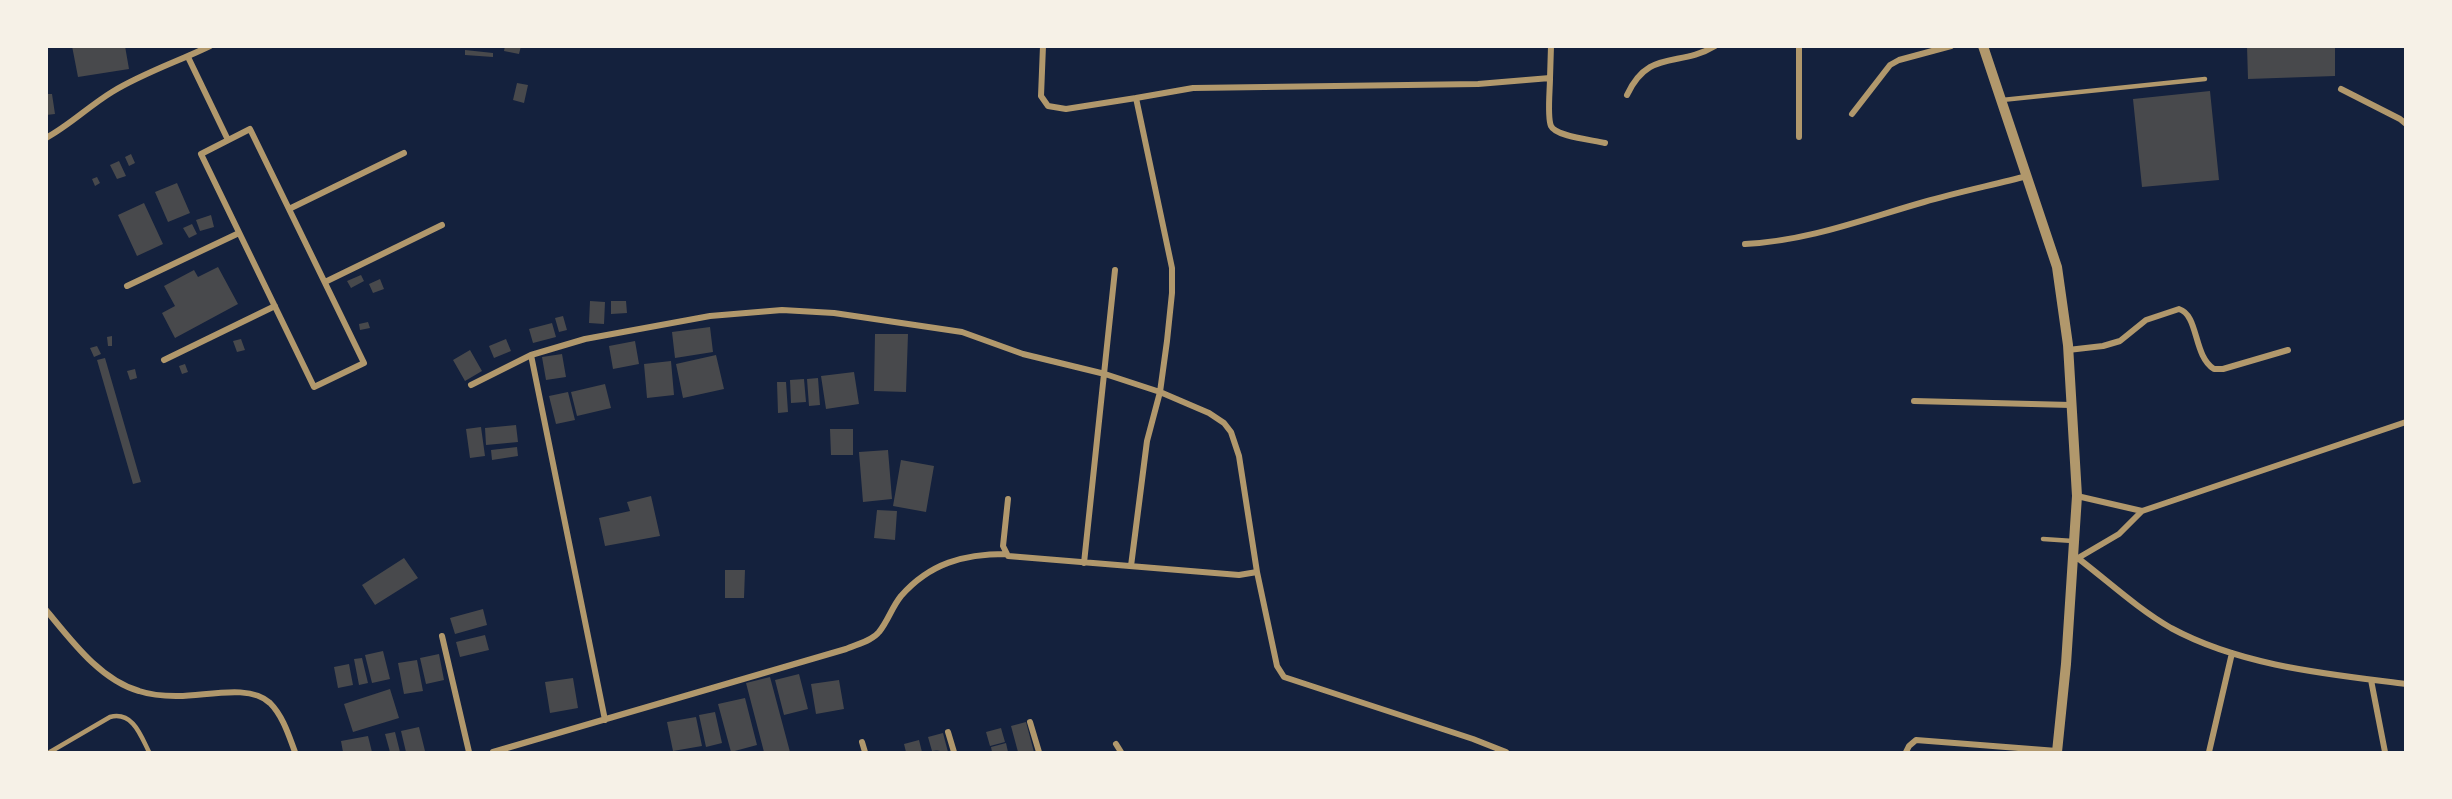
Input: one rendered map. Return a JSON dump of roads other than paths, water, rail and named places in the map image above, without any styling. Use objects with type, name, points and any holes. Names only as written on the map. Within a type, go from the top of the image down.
[{"type":"street","points":[[46,138],[111,92],[154,69],[188,57],[210,46]]},
{"type":"street","points":[[1043,46],[1041,96],[1048,106],[1066,109],[1193,88],[1478,84],[1550,78]]},
{"type":"street","points":[[1551,46],[1550,121],[1554,130],[1561,134],[1605,143]]},
{"type":"street","points":[[1627,96],[1633,82],[1648,68],[1706,51],[1715,46]]},
{"type":"street","points":[[1799,46],[1799,137]]},
{"type":"street","points":[[1852,114],[1890,65],[1899,60],[1951,46]]},
{"type":"street","points":[[1906,753],[1909,746],[1916,740],[2057,752],[2076,560],[2073,541],[2077,496],[2063,300],[2057,267],[1983,46]]},
{"type":"street","points":[[188,57],[228,140]]},
{"type":"street","points":[[2341,89],[2406,124]]},
{"type":"street","points":[[1131,566],[1147,441],[1160,392],[1173,277],[1157,188],[1136,98]]},
{"type":"street","points":[[250,129],[364,363],[314,387],[201,154],[228,140],[250,129]]},
{"type":"street","points":[[289,209],[405,153]]},
{"type":"street","points":[[1745,244],[1775,243],[1808,236],[1925,202],[2027,176]]},
{"type":"street","points":[[325,282],[442,225]]},
{"type":"street","points":[[128,286],[239,233]]},
{"type":"street","points":[[1084,563],[1099,415],[1106,374],[1115,270]]},
{"type":"street","points":[[164,360],[275,306]]},
{"type":"street","points":[[2068,350],[2103,346],[2120,341],[2146,320],[2179,309],[2186,312],[2205,362],[2214,369],[2223,369],[2288,350]]},
{"type":"street","points":[[471,385],[531,355],[585,339],[700,318],[782,310],[834,313],[962,332],[1023,354],[1106,374],[1160,392],[1209,413],[1224,423],[1231,432],[1239,456],[1257,572],[1277,666],[1284,677],[1473,739],[1506,753]]},
{"type":"street","points":[[531,355],[605,720]]},
{"type":"street","points":[[1914,401],[2071,405]]},
{"type":"street","points":[[2076,560],[2119,534],[2142,511],[2406,422]]},
{"type":"street","points":[[2077,496],[2142,511]]},
{"type":"street","points":[[1006,554],[1003,546],[1008,499]]},
{"type":"street","points":[[493,753],[862,642],[880,631],[902,596],[937,567],[978,554],[1006,554],[1016,558],[1239,575],[1257,572]]},
{"type":"street","points":[[2076,560],[2168,626],[2194,640],[2232,653],[2297,668],[2406,684]]},
{"type":"street","points":[[46,610],[77,648],[107,674],[138,691],[177,696],[244,693],[259,696],[269,702],[278,712],[295,753]]},
{"type":"street","points":[[442,636],[469,753]]},
{"type":"street","points":[[2209,753],[2232,653]]},
{"type":"street","points":[[2371,680],[2385,753]]},
{"type":"street","points":[[1030,722],[1039,753]]},
{"type":"street","points":[[948,732],[954,753]]},
{"type":"street","points":[[862,742],[865,753]]},
{"type":"street","points":[[1116,744],[1121,753]]},
{"type":"lane","points":[[2002,100],[2205,79]]},
{"type":"lane","points":[[2043,539],[2073,541]]},
{"type":"lane","points":[[50,753],[110,717],[118,715],[125,717],[136,726],[149,752]]}]
